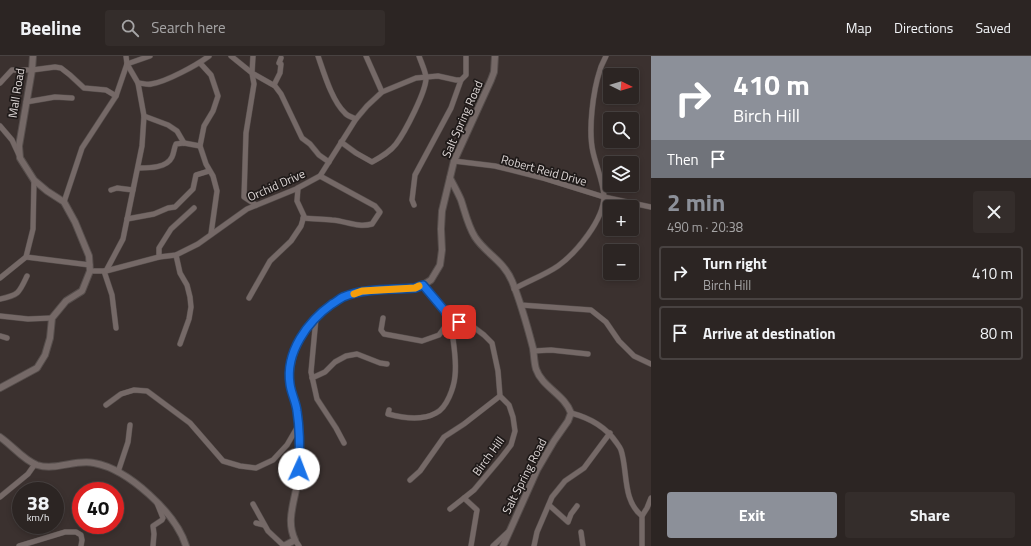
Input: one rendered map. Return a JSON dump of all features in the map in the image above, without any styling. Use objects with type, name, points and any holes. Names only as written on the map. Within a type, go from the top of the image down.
[{"type":"street","name":"Mall Road","points":[[20,158],[19,146],[32,70],[32,56]]},
{"type":"street","points":[[116,328],[112,295],[105,271],[123,239],[139,168],[144,116],[138,83],[127,64],[126,56]]},
{"type":"street","points":[[127,64],[150,56]]},
{"type":"street","points":[[138,83],[151,84],[170,78],[200,63],[209,56]]},
{"type":"street","points":[[231,56],[252,73],[274,85],[281,94],[302,138],[310,144],[318,155],[329,162]]},
{"type":"street","points":[[253,56],[252,73],[254,84],[246,133],[244,197],[256,205]]},
{"type":"street","points":[[318,56],[330,90],[345,114],[356,119]]},
{"type":"street","points":[[366,56],[382,92]]},
{"type":"street","points":[[341,142],[372,162],[387,153],[396,144],[424,89],[426,77],[419,56]]},
{"type":"street","points":[[414,205],[412,200],[415,175],[451,108],[461,80],[466,75],[466,56]]},
{"type":"street","name":"Salt Spring Road","points":[[423,285],[431,280],[440,265],[442,250],[442,211],[454,161],[491,80],[495,56]]},
{"type":"street","points":[[514,289],[556,267],[569,257],[592,228],[601,210],[604,197],[593,151],[591,134],[596,90],[600,70],[606,56]]},
{"type":"street","points":[[274,85],[280,73],[281,64],[279,63],[281,58]]},
{"type":"street","points":[[200,63],[211,75],[218,96],[213,111],[204,126],[200,146],[206,164],[213,176],[217,191],[211,234]]},
{"type":"street","points":[[64,202],[82,148],[116,96],[127,64]]},
{"type":"street","points":[[0,83],[12,70],[32,70],[49,67],[60,68],[84,88],[106,90],[116,96]]},
{"type":"street","name":"Orchid Drive","points":[[26,257],[105,271],[158,257],[176,255],[198,244],[247,209],[298,188],[320,176],[356,119],[382,92],[416,78],[438,76],[461,80]]},
{"type":"street","points":[[26,102],[55,97],[72,98]]},
{"type":"street","points":[[144,116],[168,125],[177,131],[184,143]]},
{"type":"street","points":[[0,126],[12,140],[20,158],[34,180],[64,202],[75,222],[89,256],[90,268],[82,291],[66,301],[52,318],[50,338],[45,355],[37,368],[0,388]]},
{"type":"street","points":[[139,168],[150,168],[165,164],[171,159],[176,144],[184,143],[200,146]]},
{"type":"street","name":"Robert Reid Drive","points":[[454,161],[502,168],[543,178],[604,197],[651,207]]},
{"type":"street","points":[[127,219],[154,214],[168,208],[176,207],[193,189],[196,175],[209,170]]},
{"type":"street","points":[[303,218],[332,220],[347,224],[366,225],[372,224],[380,212],[375,206],[320,176]]},
{"type":"street","points":[[450,178],[476,239],[504,268],[514,289],[521,305],[536,368],[541,377],[568,405],[571,413],[597,422],[610,433],[621,449],[628,493],[635,510],[642,516]]},
{"type":"street","points":[[0,278],[26,257],[33,229],[34,180]]},
{"type":"street","points":[[111,190],[116,188],[133,190]]},
{"type":"street","points":[[249,298],[270,260],[291,240],[301,226],[304,216],[297,200],[298,188]]},
{"type":"street","points":[[158,257],[160,248],[171,230],[194,208]]},
{"type":"street","points":[[176,255],[180,273],[187,285],[190,297],[189,319],[180,344]]},
{"type":"street","points":[[0,299],[15,296],[22,287],[27,276]]},
{"type":"street","points":[[299,546],[291,533],[290,519],[298,482],[300,442],[297,409],[290,384],[290,372],[291,360],[303,334],[324,310],[342,297],[362,291],[415,288],[423,285],[444,310],[450,320],[455,376],[445,405],[437,413],[422,417],[403,418],[388,414],[389,410]]},
{"type":"street","points":[[521,305],[591,310],[606,322],[619,341],[634,356],[651,364]]},
{"type":"street","points":[[0,316],[28,319],[52,318]]},
{"type":"street","points":[[316,318],[311,372],[316,399],[336,428],[344,443]]},
{"type":"street","points":[[383,318],[381,330],[384,334],[422,341],[439,335],[450,320]]},
{"type":"street","points":[[410,480],[420,471],[444,436],[464,424],[500,396],[498,371],[492,343],[468,323],[450,320]]},
{"type":"street","points":[[0,336],[7,338]]},
{"type":"street","points":[[533,351],[551,350],[588,354]]},
{"type":"street","points":[[312,378],[325,372],[335,362],[346,356],[357,354],[380,363],[387,364]]},
{"type":"street","points":[[106,405],[121,394],[134,390],[147,392],[190,423],[222,461],[240,466],[256,468],[273,460],[287,445],[298,426]]},
{"type":"street","name":"Birch Hill","points":[[450,509],[474,490],[511,444],[514,431],[514,417],[509,404],[500,396]]},
{"type":"street","name":"Salt Spring Road","points":[[503,546],[537,470],[568,421],[571,413]]},
{"type":"street","points":[[118,472],[128,442],[130,425]]},
{"type":"street","points":[[534,546],[537,532],[552,497],[566,481],[584,468],[610,433]]},
{"type":"street","points":[[0,437],[28,460],[44,467],[93,463],[111,468],[118,472],[137,485],[167,512],[176,524],[186,546]]},
{"type":"street","points":[[0,497],[28,474],[35,464]]},
{"type":"street","points":[[464,498],[478,510],[471,546]]},
{"type":"street","points":[[642,546],[642,516],[651,498]]},
{"type":"street","points":[[153,546],[153,526],[162,520],[155,500]]},
{"type":"street","points":[[252,504],[268,532],[284,546],[295,540]]},
{"type":"street","points":[[549,505],[568,522],[571,514],[577,506]]},
{"type":"street","points":[[256,523],[264,525]]},
{"type":"street","points":[[493,546],[509,531]]},
{"type":"street","points":[[19,546],[65,532],[76,532],[81,535],[81,546]]},
{"type":"street","points":[[581,532],[583,546]]},
{"type":"slow traffic","points":[[354,294],[362,291],[415,288],[419,286]]},
{"type":"route","points":[[299,469],[300,442],[297,409],[290,384],[291,360],[303,334],[311,323],[324,310],[342,297],[362,291],[415,288],[423,285],[444,310],[450,320],[459,322]]}]
